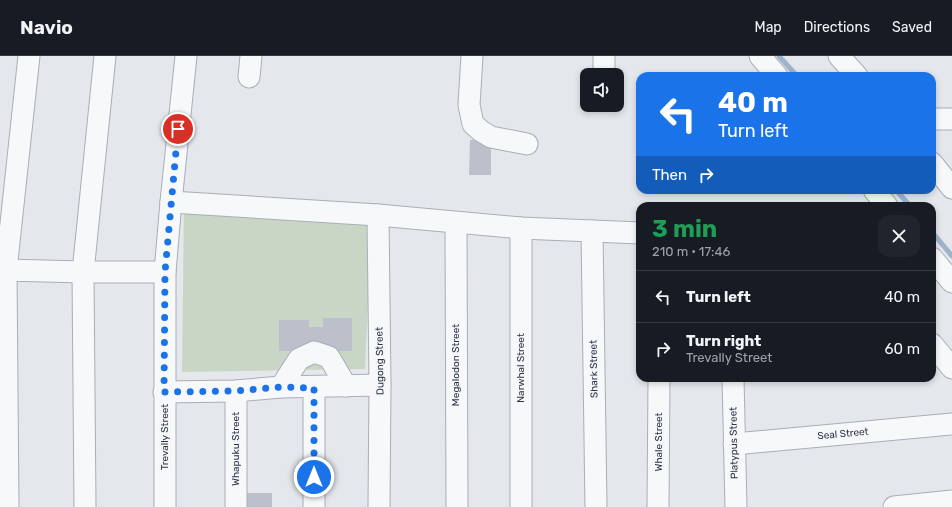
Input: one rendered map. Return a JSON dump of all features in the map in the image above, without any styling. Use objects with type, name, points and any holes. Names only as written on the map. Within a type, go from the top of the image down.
[{"type":"street","points":[[8,507],[3,270],[28,56]]},
{"type":"street","points":[[85,507],[84,272],[105,56]]},
{"type":"street","name":"Trevally Street","points":[[165,507],[165,272],[186,56]]},
{"type":"street","points":[[249,77],[251,56]]},
{"type":"street","points":[[472,56],[469,106],[473,124],[481,131],[492,137],[527,144]]},
{"type":"street","points":[[760,56],[774,72]]},
{"type":"street","points":[[839,56],[853,72]]},
{"type":"street","points":[[936,119],[952,119]]},
{"type":"street","points":[[936,168],[951,185]]},
{"type":"street","points":[[877,194],[884,202]]},
{"type":"street","points":[[171,202],[378,215],[520,228],[636,233]]},
{"type":"street","name":"Dugong Street","points":[[378,215],[380,385],[379,507]]},
{"type":"street","name":"Megalodon Street","points":[[456,223],[457,507]]},
{"type":"street","name":"Narwhal Street","points":[[520,228],[521,507]]},
{"type":"street","name":"Shark Street","points":[[592,231],[596,507]]},
{"type":"street","points":[[936,263],[952,282]]},
{"type":"street","points":[[3,270],[165,272]]},
{"type":"street","points":[[936,349],[952,368]]},
{"type":"street","points":[[281,387],[299,359],[314,352],[329,357],[346,386]]},
{"type":"street","name":"Whale Street","points":[[658,507],[659,382]]},
{"type":"street","name":"Platypus Street","points":[[733,382],[736,507]]},
{"type":"street","points":[[164,392],[236,391],[281,387],[314,388],[380,385]]},
{"type":"street","points":[[314,388],[314,507]]},
{"type":"street","name":"Whapuku Street","points":[[236,391],[236,507]]},
{"type":"street","name":"Seal Street","points":[[734,444],[952,424]]},
{"type":"street","points":[[894,507],[952,502]]},
{"type":"green space","points":[[184,202],[372,215],[365,369],[182,372]]},
{"type":"building","points":[[470,140],[491,140],[491,175],[469,175]]},
{"type":"building","points":[[323,318],[352,318],[352,351],[279,351],[279,320],[309,320],[309,327],[323,327]]},
{"type":"building","points":[[242,493],[272,493],[272,507],[242,507]]},
{"type":"waterway","points":[[779,56],[793,72]]},
{"type":"waterway","points":[[900,194],[906,202]]},
{"type":"waterway","points":[[936,237],[952,256]]},
{"type":"route","points":[[178,129],[165,272],[164,392],[236,391],[281,387],[314,388],[314,477]]}]
